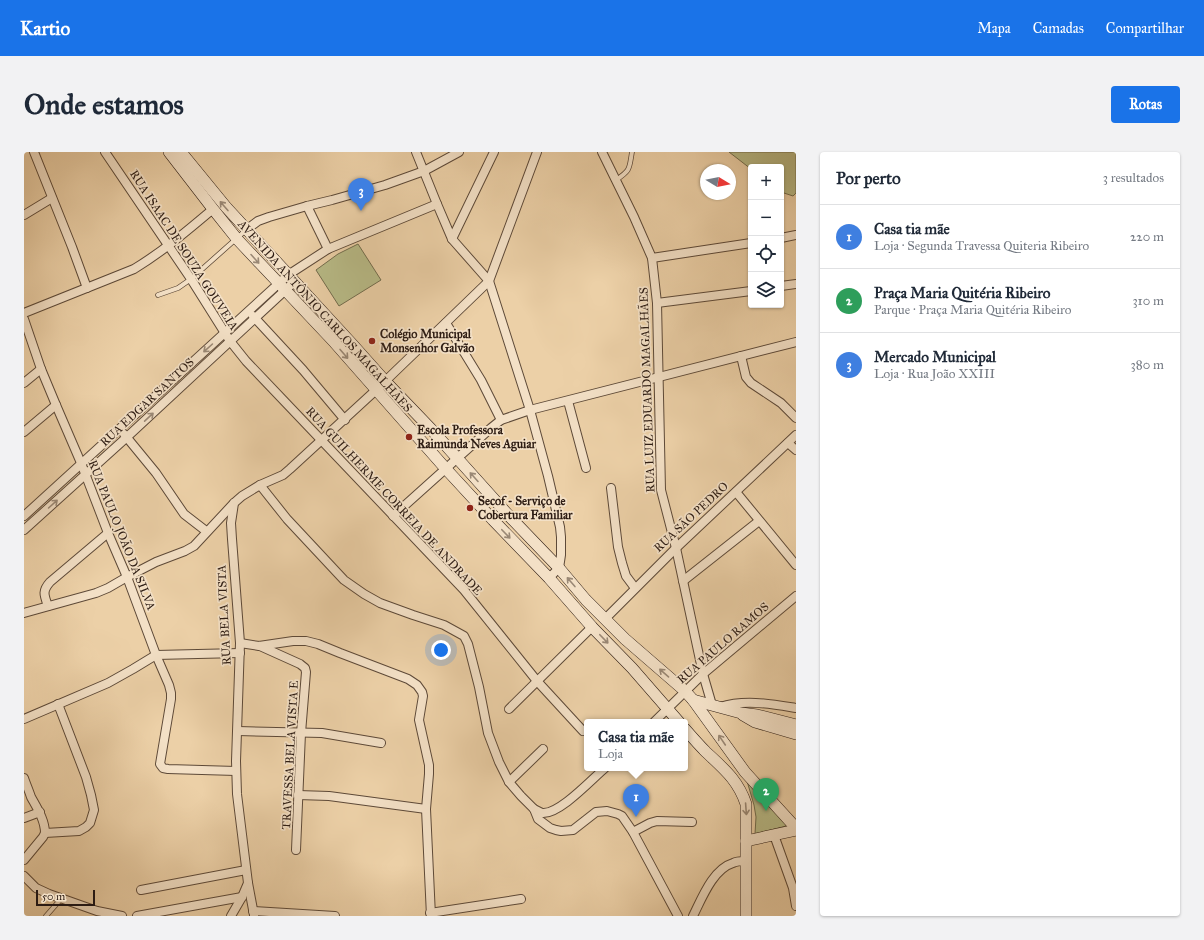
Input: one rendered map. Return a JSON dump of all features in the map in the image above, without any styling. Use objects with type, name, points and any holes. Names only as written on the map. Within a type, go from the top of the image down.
[{"type":"main road","name":"AVENIDA ANTÔNIO CARLOS MAGALHÃES","points":[[170,152],[237,238],[281,287],[335,343],[446,469],[549,578],[592,627],[632,668],[676,719]]},
{"type":"main road","name":"AVENIDA ANTÔNIO CARLOS MAGALHÃES","points":[[181,152],[246,230],[510,517],[559,568],[586,600],[625,639],[684,691],[746,772],[796,829]]},
{"type":"main road","points":[[692,700],[796,725]]},
{"type":"main road","points":[[741,713],[755,722],[796,734]]},
{"type":"main road","points":[[688,732],[735,780],[743,793],[746,804],[746,916]]},
{"type":"main road","points":[[735,780],[746,772]]},
{"type":"main road","points":[[746,841],[796,829]]},
{"type":"street","points":[[34,152],[72,246],[87,288]]},
{"type":"street","name":"RUA ISAAC DE SOUZA GOUVEIA","points":[[106,152],[230,341]]},
{"type":"street","points":[[416,152],[452,238],[489,281],[530,410],[560,527],[562,546],[559,568],[549,578]]},
{"type":"street","points":[[246,230],[262,219],[385,185],[424,171],[460,152]]},
{"type":"street","points":[[452,238],[494,152]]},
{"type":"street","points":[[24,613],[96,593],[156,562],[194,546],[206,531],[234,502],[249,491],[283,475],[345,420],[489,281],[537,152]]},
{"type":"street","name":"RUA LUIZ EDUARDO MAGALHÃES","points":[[602,152],[634,217],[652,258],[657,303],[661,490],[676,548],[703,674],[716,706]]},
{"type":"street","points":[[24,215],[52,198]]},
{"type":"street","points":[[281,287],[328,249],[437,204]]},
{"type":"street","points":[[307,206],[328,249]]},
{"type":"street","points":[[24,313],[134,269],[168,246],[213,209]]},
{"type":"street","points":[[784,238],[796,236]]},
{"type":"street","points":[[652,258],[748,243]]},
{"type":"street","points":[[784,286],[796,284]]},
{"type":"street","name":"RUA EDGAR SANTOS","points":[[24,516],[248,312],[281,287]]},
{"type":"street","name":"RUA EDGAR SANTOS","points":[[24,530],[86,475],[255,319],[281,287]]},
{"type":"street","points":[[657,303],[748,291]]},
{"type":"street","points":[[248,312],[303,370],[345,420]]},
{"type":"street","name":"RUA PAULO JOÃO DA SILVA","points":[[24,319],[41,369],[86,475],[108,534],[127,576],[156,655],[172,693],[160,764],[163,768],[168,769],[236,771]]},
{"type":"street","points":[[446,323],[481,380],[501,420]]},
{"type":"street","name":"RUA GUILHERME CORREIA DE ANDRADE","points":[[230,341],[321,441],[464,590],[537,681],[583,731]]},
{"type":"street","points":[[393,516],[458,459],[475,441],[501,420],[530,410],[796,342]]},
{"type":"street","points":[[741,356],[746,377],[751,383],[781,403],[796,418]]},
{"type":"street","points":[[24,383],[41,369]]},
{"type":"street","points":[[568,401],[586,468]]},
{"type":"street","points":[[24,432],[56,405]]},
{"type":"street","points":[[120,428],[156,473],[184,514],[206,531]]},
{"type":"street","name":"RUA SÃO PEDRO","points":[[605,619],[676,548],[796,435]]},
{"type":"street","points":[[788,443],[796,450]]},
{"type":"street","points":[[260,485],[287,519],[344,580],[380,603],[444,625],[464,636],[468,644],[479,687],[488,733],[499,762],[509,782],[534,809],[542,813],[554,810],[572,799],[601,771]]},
{"type":"street","points":[[611,488],[618,547],[626,576],[635,588]]},
{"type":"street","points":[[736,492],[796,565]]},
{"type":"street","name":"RUA BELA VISTA","points":[[234,502],[232,539],[240,643],[236,771],[237,794],[246,870],[254,913]]},
{"type":"street","points":[[683,582],[759,521]]},
{"type":"street","points":[[48,606],[44,591],[50,582],[108,534]]},
{"type":"street","name":"RUA PAULO RAMOS","points":[[657,719],[703,674],[796,596]]},
{"type":"street","points":[[510,709],[592,627]]},
{"type":"street","points":[[240,643],[259,646],[293,641],[306,641],[318,644],[414,682],[422,692],[420,725],[428,757],[429,774],[426,809],[431,914],[521,899]]},
{"type":"street","name":"TRAVESSA BELA VISTA E","points":[[259,646],[300,664],[305,668],[306,677],[301,733],[296,850]]},
{"type":"street","points":[[24,719],[108,683],[156,655],[240,653]]},
{"type":"street","points":[[716,706],[748,702],[796,708]]},
{"type":"street","points":[[44,833],[79,831],[90,823],[94,810],[86,777],[58,704]]},
{"type":"street","points":[[238,731],[322,733],[381,743]]},
{"type":"street","points":[[509,782],[544,749]]},
{"type":"street","points":[[24,778],[31,797],[40,812],[44,828],[43,837],[24,860]]},
{"type":"street","points":[[298,795],[329,796],[426,809]]},
{"type":"street","points":[[534,809],[538,819],[550,828],[561,831],[573,830],[596,812],[607,811],[622,816],[633,832],[678,916]]},
{"type":"street","points":[[24,818],[40,812]]},
{"type":"street","points":[[633,832],[657,821],[692,822]]},
{"type":"street","points":[[774,835],[793,888],[796,906]]},
{"type":"street","points":[[693,916],[718,872],[733,862],[745,861]]},
{"type":"street","points":[[141,890],[246,870]]},
{"type":"street","points":[[24,876],[41,891],[97,911],[122,916]]},
{"type":"street","points":[[231,916],[248,883]]},
{"type":"street","points":[[137,916],[242,897]]},
{"type":"street","points":[[254,913],[336,916]]},
{"type":"lane","points":[[616,180],[627,172],[630,166],[632,152]]},
{"type":"lane","points":[[158,295],[178,288],[191,280],[246,230]]},
{"type":"lane","points":[[46,916],[61,899]]},
{"type":"green space","points":[[729,152],[796,152],[796,193],[793,196],[784,193],[784,164],[748,164],[748,167]]},
{"type":"green space","points":[[358,244],[381,280],[339,306],[316,270],[338,254]]},
{"type":"green space","points":[[747,781],[787,822],[786,826],[755,834],[756,817]]},
{"type":"place","name":"Mercado Municipal","points":[[361,211]]},
{"type":"place","name":"Colégio Municipal Monsenhor Galvão","points":[[372,341]]},
{"type":"place","name":"Escola Professora Raimunda Neves Aguiar","points":[[409,437]]},
{"type":"place","name":"Secof - Serviço de Cobertura Familiar","points":[[470,508]]},
{"type":"place","name":"Praça Maria Quitéria Ribeiro","points":[[766,811]]},
{"type":"place","name":"Casa tia mãe","points":[[636,817]]}]
